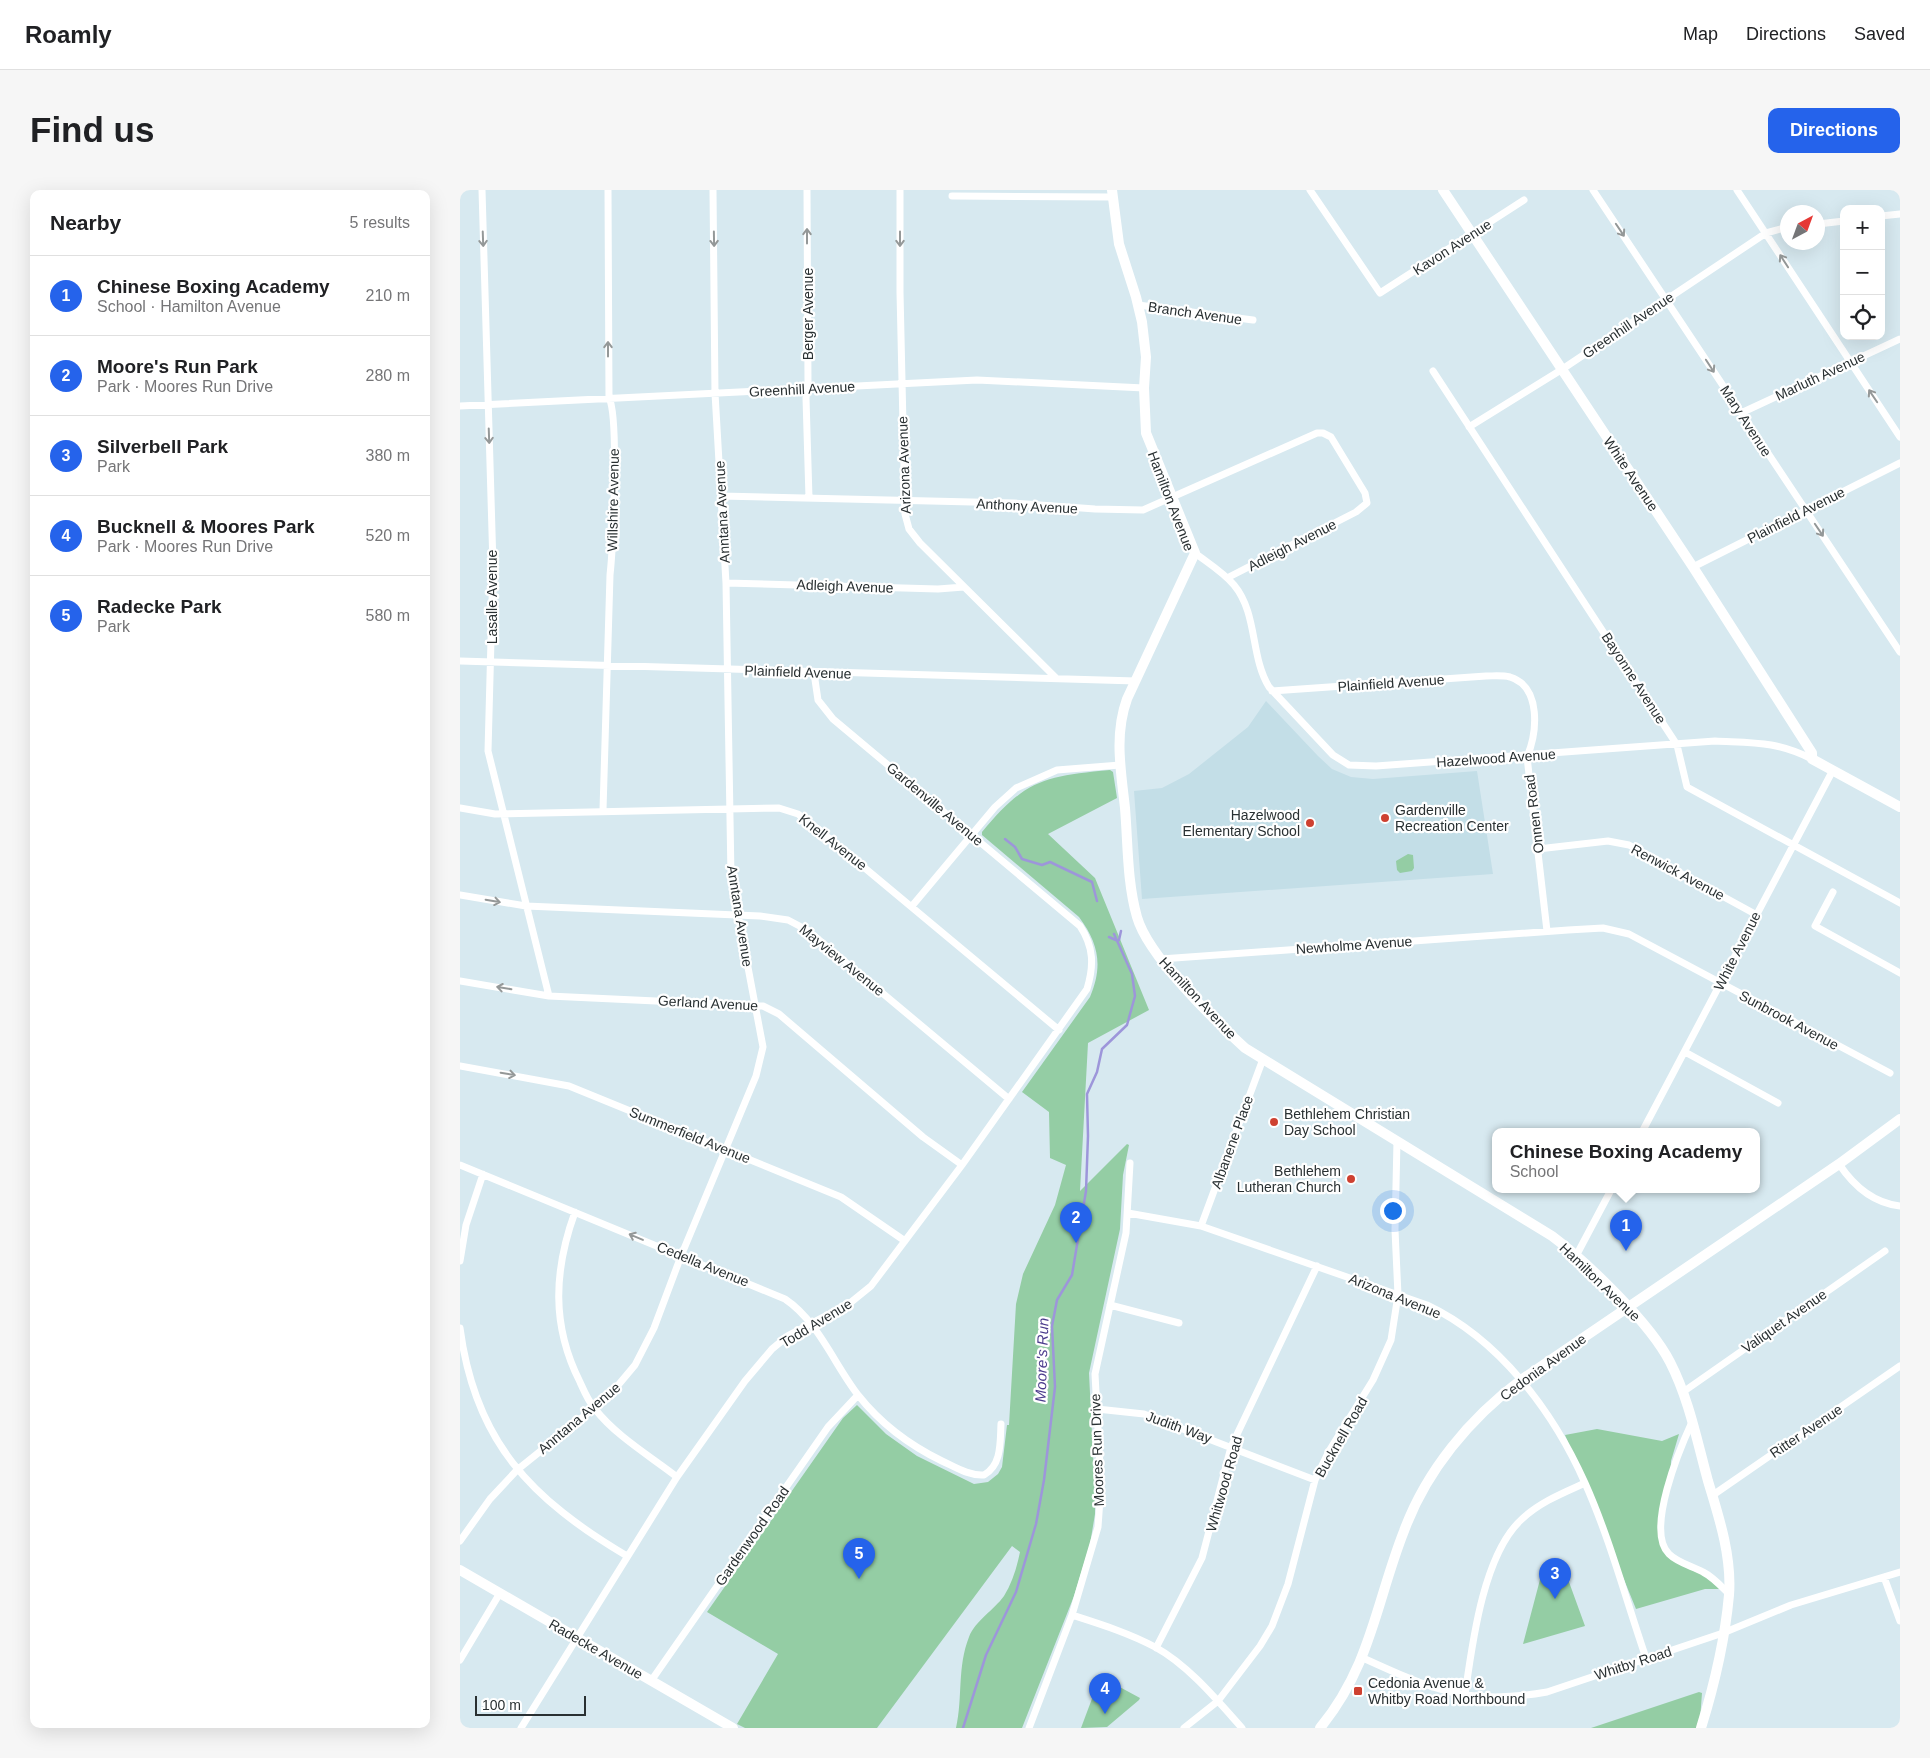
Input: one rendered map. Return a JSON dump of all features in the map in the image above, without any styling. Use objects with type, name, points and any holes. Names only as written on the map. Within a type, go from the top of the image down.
[{"type":"street","name":"Lasalle Avenue","points":[[482,190],[493,574],[488,751],[549,996]]},
{"type":"street","name":"Willshire Avenue","points":[[603,810],[614,437],[612,404],[609,398],[608,190]]},
{"type":"street","name":"Anntana Avenue","points":[[460,1541],[490,1499],[517,1470],[594,1409],[623,1381],[646,1346],[724,1150],[742,1113],[763,1054],[756,1004],[731,877],[726,584],[715,393],[713,190]]},
{"type":"street","name":"Berger Avenue","points":[[807,190],[809,498]]},
{"type":"street","name":"Arizona Avenue","points":[[900,190],[905,514],[912,534],[1056,678]]},
{"type":"street","name":"Kavon Avenue","points":[[1310,190],[1380,293],[1524,200]]},
{"type":"street","name":"White Avenue","points":[[1443,190],[1693,567],[1812,753],[1812,760]]},
{"type":"street","name":"Mary Avenue","points":[[1593,190],[1900,652]]},
{"type":"street","points":[[1737,190],[1900,437]]},
{"type":"street","points":[[952,196],[1112,193]]},
{"type":"street","name":"Hamilton Avenue","points":[[1112,193],[1119,244],[1138,305],[1145,345],[1146,433],[1195,553],[1121,717],[1118,746],[1137,917],[1160,959],[1245,1048],[1538,1227],[1576,1256],[1647,1328],[1665,1352],[1683,1392],[1713,1495],[1726,1550],[1729,1594],[1724,1633],[1701,1728]]},
{"type":"street","points":[[1885,216],[1900,214]]},
{"type":"street","points":[[1825,223],[1840,221]]},
{"type":"street","name":"Greenhill Avenue","points":[[1469,427],[1562,370],[1766,234],[1780,230]]},
{"type":"street","name":"Branch Avenue","points":[[1138,305],[1253,320]]},
{"type":"street","name":"Marluth Avenue","points":[[1741,413],[1900,339]]},
{"type":"street","name":"Bayonne Avenue","points":[[1433,371],[1677,745],[1687,787],[1900,904]]},
{"type":"street","name":"Greenhill Avenue","points":[[460,406],[977,380],[1144,388]]},
{"type":"street","name":"Anthony Avenue","points":[[720,496],[905,502],[1014,503],[1134,511],[1143,510],[1317,433],[1327,434],[1334,441],[1365,492],[1367,504],[1356,512]]},
{"type":"street","name":"Plainfield Avenue","points":[[1693,567],[1900,463]]},
{"type":"street","name":"Adleigh Avenue","points":[[1227,578],[1356,512]]},
{"type":"street","name":"Hazelwood Avenue","points":[[1195,553],[1227,578],[1239,592],[1251,620],[1263,676],[1272,690],[1330,752],[1349,764],[1376,766],[1527,757],[1715,741],[1768,742],[1792,749],[1900,807]]},
{"type":"street","name":"Adleigh Avenue","points":[[726,584],[938,589],[964,587]]},
{"type":"street","name":"Plainfield Avenue","points":[[460,661],[814,673],[1136,681]]},
{"type":"street","name":"Gardenville Avenue","points":[[814,673],[816,692],[824,710],[1076,922]]},
{"type":"street","name":"Plainfield Avenue","points":[[1272,690],[1486,676],[1510,677]]},
{"type":"street","name":"Onnen Road","points":[[1510,677],[1523,688],[1533,703],[1535,712],[1533,739],[1527,757],[1547,932]]},
{"type":"street","points":[[912,906],[1004,798],[1016,788],[1043,774],[1057,770],[1120,765]]},
{"type":"street","name":"White Avenue","points":[[1644,1128],[1755,914],[1833,770]]},
{"type":"street","name":"Knell Avenue","points":[[460,808],[505,814],[603,810],[779,808],[798,814],[912,906],[1059,1030]]},
{"type":"street","name":"Renwick Avenue","points":[[1538,848],[1608,841],[1628,845],[1755,914]]},
{"type":"street","points":[[1833,892],[1815,926],[1900,973]]},
{"type":"street","name":"Mayview Avenue","points":[[460,895],[526,906],[778,917],[807,930],[1009,1099]]},
{"type":"street","name":"Todd Avenue","points":[[521,1728],[626,1556],[677,1477],[759,1363],[784,1340],[810,1323],[831,1314],[861,1295],[887,1267],[1059,1030],[1087,989],[1091,974],[1090,945],[1076,922]]},
{"type":"street","name":"Sunbrook Avenue","points":[[1547,932],[1614,929],[1628,934],[1890,1074]]},
{"type":"street","name":"Newholme Avenue","points":[[1160,959],[1547,932]]},
{"type":"street","name":"Gerland Avenue","points":[[460,981],[549,996],[756,1004],[779,1014],[923,1137],[962,1165]]},
{"type":"street","points":[[1685,1052],[1778,1103]]},
{"type":"street","name":"Albanene Place","points":[[1201,1226],[1263,1059]]},
{"type":"street","name":"Summerfield Avenue","points":[[460,1066],[569,1086],[841,1197],[905,1241]]},
{"type":"street","name":"Cedonia Avenue","points":[[1320,1728],[1340,1700],[1363,1658],[1397,1550],[1421,1494],[1445,1457],[1494,1402],[1521,1380],[1839,1164],[1900,1118]]},
{"type":"street","name":"Bucknell Road","points":[[1184,1728],[1218,1701],[1260,1646],[1278,1612],[1288,1584],[1315,1480],[1329,1451],[1361,1402],[1383,1361],[1391,1340],[1398,1295],[1395,1230],[1397,1141]]},
{"type":"street","name":"Moores Run Drive","points":[[1029,1728],[1072,1615],[1098,1527],[1101,1485],[1096,1374],[1128,1213],[1130,1163]]},
{"type":"street","points":[[1839,1164],[1851,1180],[1867,1193],[1887,1204],[1900,1206]]},
{"type":"street","name":"Cedella Avenue","points":[[460,1165],[776,1294],[793,1304],[810,1323],[858,1395],[894,1432],[931,1455],[968,1473],[984,1475],[994,1466],[1000,1444],[1002,1424]]},
{"type":"street","points":[[460,1261],[466,1226],[483,1174]]},
{"type":"street","points":[[1576,1256],[1610,1193]]},
{"type":"street","points":[[575,1212],[560,1262],[558,1280],[560,1320],[569,1359],[594,1409],[677,1477]]},
{"type":"street","name":"Arizona Avenue","points":[[1128,1213],[1201,1226],[1427,1305],[1457,1322],[1482,1342],[1521,1380],[1562,1441],[1585,1483],[1646,1658]]},
{"type":"street","name":"Valiquet Avenue","points":[[1683,1392],[1885,1251]]},
{"type":"street","name":"Whitwood Road","points":[[1156,1648],[1202,1558],[1231,1447],[1317,1266]]},
{"type":"street","points":[[1110,1306],[1179,1323]]},
{"type":"street","points":[[460,1328],[467,1365],[481,1410],[493,1435],[517,1470],[566,1516],[626,1556]]},
{"type":"street","name":"Ritter Avenue","points":[[1713,1495],[1900,1366]]},
{"type":"street","name":"Gardenwood Road","points":[[652,1681],[828,1427],[858,1395]]},
{"type":"street","name":"Judith Way","points":[[1097,1409],[1141,1413],[1315,1480]]},
{"type":"street","points":[[1692,1422],[1678,1452],[1665,1498],[1663,1540],[1668,1553],[1705,1573],[1729,1594]]},
{"type":"street","points":[[1465,1695],[1475,1625],[1482,1596],[1506,1540],[1516,1525],[1530,1512],[1585,1483]]},
{"type":"street","name":"Radecke Avenue","points":[[460,1570],[733,1728]]},
{"type":"street","name":"Whitby Road","points":[[1363,1658],[1437,1689],[1465,1695],[1502,1697],[1547,1692],[1724,1633],[1791,1605],[1900,1572]]},
{"type":"street","points":[[1884,1577],[1900,1621]]},
{"type":"street","points":[[460,1660],[500,1592]]},
{"type":"street","points":[[1072,1615],[1123,1632],[1156,1648],[1186,1671],[1218,1701],[1242,1728]]},
{"type":"shaded area","name":"Hazelwood Elementary School","points":[[1266,701],[1332,769],[1351,777],[1373,779],[1477,771],[1493,874],[1142,899],[1134,791],[1162,788],[1189,774],[1248,727]]},
{"type":"green space","points":[[1110,770],[1113,772],[1117,798],[1048,834],[1095,878],[1149,1010],[1088,1043],[1080,1191],[1127,1144],[1129,1145],[1123,1175],[1120,1229],[1089,1373],[1095,1514],[1090,1544],[1074,1596],[1022,1728],[956,1728],[965,1648],[972,1631],[1000,1601],[1009,1586],[1020,1552],[1012,1546],[877,1728],[745,1728],[737,1724],[778,1654],[707,1612],[843,1418],[857,1405],[886,1434],[917,1456],[974,1484],[988,1482],[998,1474],[1002,1467],[1007,1425],[1009,1425],[1016,1304],[1023,1274],[1055,1205],[1066,1165],[1050,1158],[1049,1112],[1022,1092],[1090,997],[1098,965],[1095,946],[1079,917],[982,835],[982,832],[1011,801],[1037,784],[1068,775]]},
{"type":"green space","points":[[1408,854],[1413,855],[1414,868],[1412,871],[1400,873],[1397,870],[1396,861]]},
{"type":"green space","points":[[1597,1429],[1662,1441],[1679,1434],[1671,1461],[1670,1488],[1659,1536],[1677,1563],[1705,1576],[1720,1589],[1705,1589],[1636,1609],[1565,1435]]},
{"type":"green space","points":[[1561,1560],[1585,1626],[1523,1644],[1542,1572]]},
{"type":"green space","points":[[1103,1678],[1140,1698],[1107,1727],[1081,1728],[1099,1680]]},
{"type":"green space","points":[[1699,1692],[1702,1693],[1700,1720],[1697,1728],[1591,1728]]},
{"type":"waterway","points":[[1005,839],[1015,847],[1022,859],[1042,865],[1050,862],[1092,882],[1097,901]]},
{"type":"waterway","name":"Moore's Run","points":[[1119,940],[1121,931]]},
{"type":"waterway","name":"Moore's Run","points":[[963,1728],[986,1655],[1016,1592],[1036,1524],[1044,1480],[1055,1387],[1052,1326],[1057,1300],[1072,1275],[1086,1191],[1087,1094],[1097,1072],[1102,1049],[1127,1025],[1135,996],[1132,974],[1114,934]]},
{"type":"waterway","name":"Moore's Run","points":[[1109,937],[1118,941]]},
{"type":"place","name":"Gardenville Recreation Center","points":[[1385,818]]},
{"type":"place","name":"Hazelwood Elementary School","points":[[1310,823]]},
{"type":"place","name":"Bethlehem Christian Day School","points":[[1274,1122]]},
{"type":"place","name":"Bethlehem Lutheran Church","points":[[1351,1179]]},
{"type":"place","name":"Moore's Run Park","points":[[1076,1243]]},
{"type":"place","name":"Chinese Boxing Academy","points":[[1626,1251]]},
{"type":"place","name":"Radecke Park","points":[[859,1579]]},
{"type":"place","name":"Silverbell Park","points":[[1555,1599]]},
{"type":"place","name":"Cedonia Avenue & Whitby Road Northbound","points":[[1358,1691]]},
{"type":"place","name":"Bucknell & Moores Park","points":[[1105,1714]]}]
